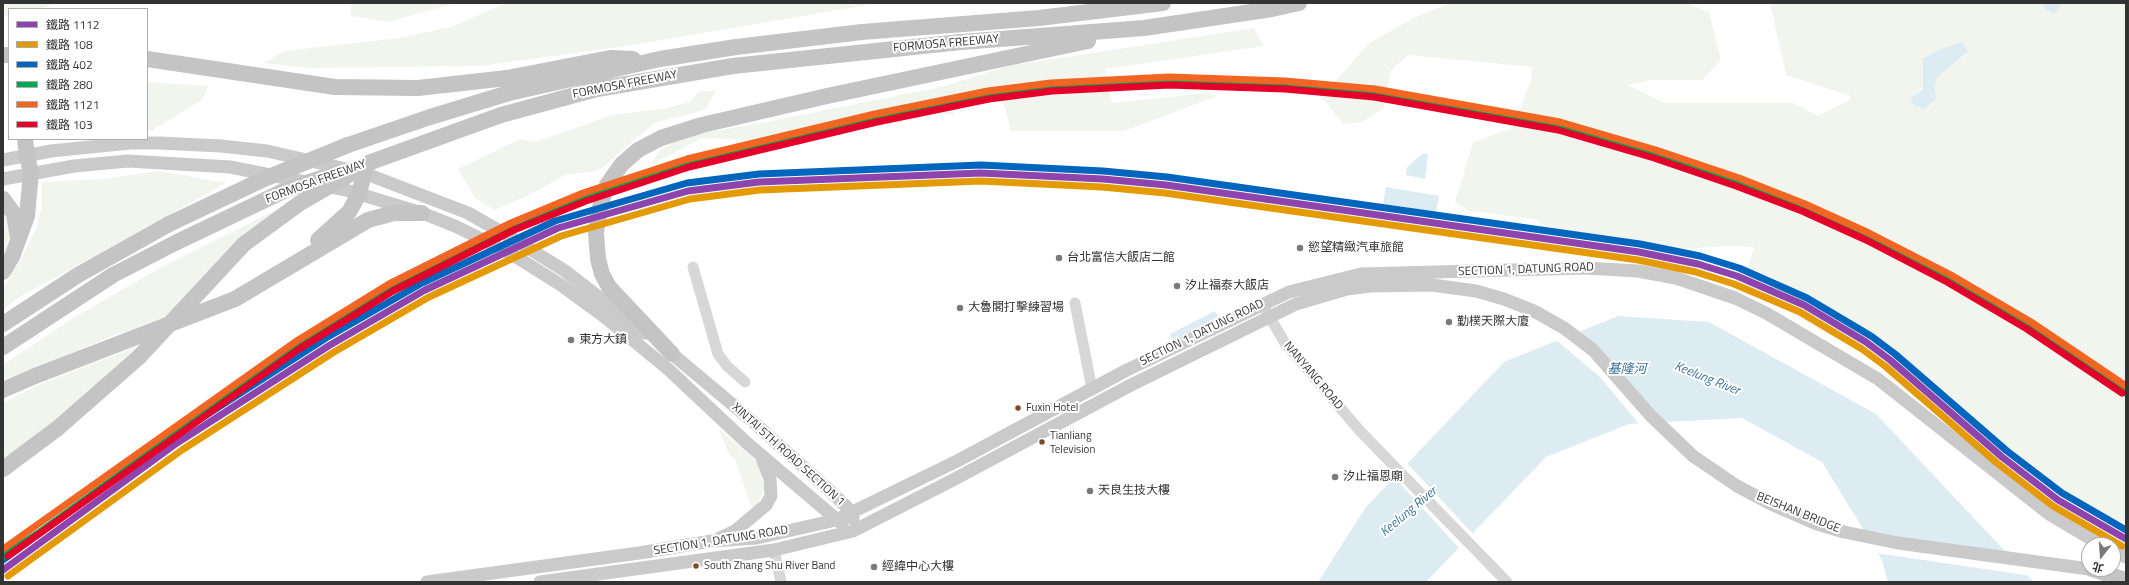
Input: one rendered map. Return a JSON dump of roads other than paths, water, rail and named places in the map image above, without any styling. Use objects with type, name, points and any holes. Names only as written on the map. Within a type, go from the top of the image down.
[{"type":"highway","name":"FORMOSA FREEWAY","points":[[3,324],[78,275],[169,224],[264,179],[348,145],[430,117],[509,93],[660,59],[736,47],[862,32],[1039,18],[1162,3]]},
{"type":"highway","name":"FORMOSA FREEWAY","points":[[3,347],[114,275],[177,242],[288,189],[368,168],[387,157],[501,115],[612,86],[733,66],[961,42],[1144,28],[1272,9],[1299,3]]},
{"type":"highway","points":[[672,354],[609,287],[602,274],[598,259],[596,234],[599,210],[607,185],[620,165],[638,150],[661,138],[702,125],[953,68],[1019,56],[1144,28]]},
{"type":"highway","points":[[148,59],[335,87],[418,88],[507,78],[610,58],[660,59]]},
{"type":"highway","points":[[148,69],[275,83],[297,82]]},
{"type":"highway","points":[[3,272],[12,257],[27,216],[31,173],[26,155],[25,140]]},
{"type":"highway","points":[[288,266],[349,212],[359,194],[368,168]]},
{"type":"highway","points":[[3,469],[58,428],[139,357],[244,244],[300,203],[368,168]]},
{"type":"highway","points":[[3,199],[14,214],[18,240]]},
{"type":"highway","points":[[3,390],[35,376],[235,299],[288,266],[368,220],[394,213],[422,213]]},
{"type":"highway","points":[[2116,577],[2126,580]]},
{"type":"main road","name":"XINTAI 5TH ROAD SECTION 1","points":[[3,160],[26,155],[130,143],[221,146],[267,151],[368,168],[468,213],[565,271],[672,354],[750,420],[853,513],[853,531]]},
{"type":"main road","name":"XINTAI 5TH ROAD SECTION 1","points":[[3,179],[74,166],[128,161],[222,166],[300,180],[359,194],[422,213],[455,226],[510,253],[562,285],[606,318],[668,369],[760,455],[836,520],[853,531]]},
{"type":"main road","name":"SECTION 1, DATUNG ROAD","points":[[427,582],[617,556],[712,541],[757,538],[836,520],[853,513],[993,442],[1092,389],[1262,304],[1289,292],[1361,274],[1585,268],[1638,271],[1702,285],[1766,312],[1878,379],[2049,514],[2088,537]]},
{"type":"main road","name":"SECTION 1, DATUNG ROAD","points":[[540,582],[774,550],[853,531],[951,482],[1131,385],[1296,304],[1347,289],[1370,286],[1432,285]]},
{"type":"main road","name":"BEISHAN BRIDGE","points":[[1432,285],[1476,291],[1504,299],[1534,311],[1564,328],[1593,350],[1651,416],[1693,456],[1737,486],[1771,504],[1817,524],[1867,537],[1898,543],[2081,568]]},
{"type":"main road","points":[[712,541],[735,531],[756,516],[766,505],[770,496],[770,479],[760,455]]},
{"type":"street","points":[[693,267],[718,354],[726,366],[745,382]]},
{"type":"street","points":[[1074,303],[1092,389]]},
{"type":"street","name":"NANYANG ROAD","points":[[1262,304],[1285,343],[1360,431],[1507,582]]},
{"type":"street","points":[[774,550],[781,582]]},
{"type":"street","points":[[617,556],[624,570]]},
{"type":"water","points":[[2042,3],[2061,3],[2055,14],[2045,9]]},
{"type":"water","points":[[1962,42],[1968,51],[1937,78],[1935,87],[1936,98],[1924,109],[1915,106],[1910,98],[1923,89],[1923,59],[1936,51]]},
{"type":"water","points":[[1422,154],[1428,154],[1425,179],[1406,175],[1407,167]]},
{"type":"water","points":[[1386,187],[1439,196],[1436,212],[1383,204]]},
{"type":"water","points":[[1215,311],[1220,321],[1174,343],[1170,334]]},
{"type":"water","name":"基隆河","points":[[1618,316],[1709,322],[1876,414],[2034,582],[1888,582],[1882,560],[1822,462],[1742,418],[1629,424],[1546,457],[1426,582],[1318,582],[1366,507],[1504,362]]},
{"type":"rail line","name":"1121","points":[[3,549],[295,342],[389,284],[511,223],[583,193],[687,159],[875,114],[988,91],[1051,83],[1169,77],[1285,81],[1375,89],[1560,122],[1656,150],[1739,178],[1805,204],[1869,233],[1951,275],[2031,322],[2126,386]]},
{"type":"rail line","name":"280","points":[[3,556],[37,534],[298,346],[391,289],[513,228],[585,198],[689,164],[876,119],[989,96],[1052,89],[1170,83],[1284,87],[1374,94],[1559,128],[1655,155],[1737,183],[1803,209],[1867,238],[1948,280],[2029,326],[2126,393]]},
{"type":"rail line","name":"103","points":[[8,556],[299,349],[393,291],[514,230],[586,201],[689,167],[877,122],[989,99],[1052,91],[1169,85],[1285,89],[1374,97],[1558,130],[1654,158],[1736,186],[1802,211],[1866,240],[1947,282],[2027,329],[2122,393]]},
{"type":"rail line","name":"402","points":[[3,560],[172,437],[326,338],[422,283],[555,221],[687,183],[759,174],[981,165],[1103,171],[1167,177],[1640,244],[1700,256],[1739,268],[1807,298],[1871,336],[1895,354],[2007,451],[2062,493],[2126,530]]},
{"type":"rail line","name":"1112","points":[[3,570],[177,443],[330,345],[425,290],[558,228],[688,191],[759,182],[981,173],[1103,179],[1166,185],[1639,252],[1698,264],[1737,276],[1804,305],[1866,342],[1890,360],[2002,457],[2058,500],[2126,539]]},
{"type":"rail line","name":"108","points":[[8,576],[182,450],[334,352],[429,297],[561,236],[690,199],[760,190],[981,181],[1102,187],[1165,193],[1638,260],[1696,272],[1734,284],[1800,312],[1862,349],[1885,366],[1997,463],[2053,506],[2122,546]]},
{"type":"place","name":"慾望精緻汽車旅館","points":[[1300,248]]},
{"type":"place","name":"台北富信大飯店二館","points":[[1059,258]]},
{"type":"place","name":"汐止福泰大飯店","points":[[1177,286]]},
{"type":"place","name":"大魯閣打擊練習場","points":[[960,308]]},
{"type":"place","name":"勤樸天際大廈","points":[[1449,322]]},
{"type":"place","name":"東方大鎮","points":[[571,340]]},
{"type":"place","name":"Fuxin Hotel","points":[[1018,408]]},
{"type":"place","name":"Tianliang Television","points":[[1042,442]]},
{"type":"place","name":"汐止福恩廟","points":[[1335,477]]},
{"type":"place","name":"天良生技大樓","points":[[1090,491]]},
{"type":"place","name":"South Zhang Shu River Band","points":[[696,566]]},
{"type":"place","name":"經緯中心大樓","points":[[874,567]]},
{"type":"water label","name":"Keelung River","points":[[1707,379]]},
{"type":"water label","name":"Keelung River","points":[[1409,512]]}]
